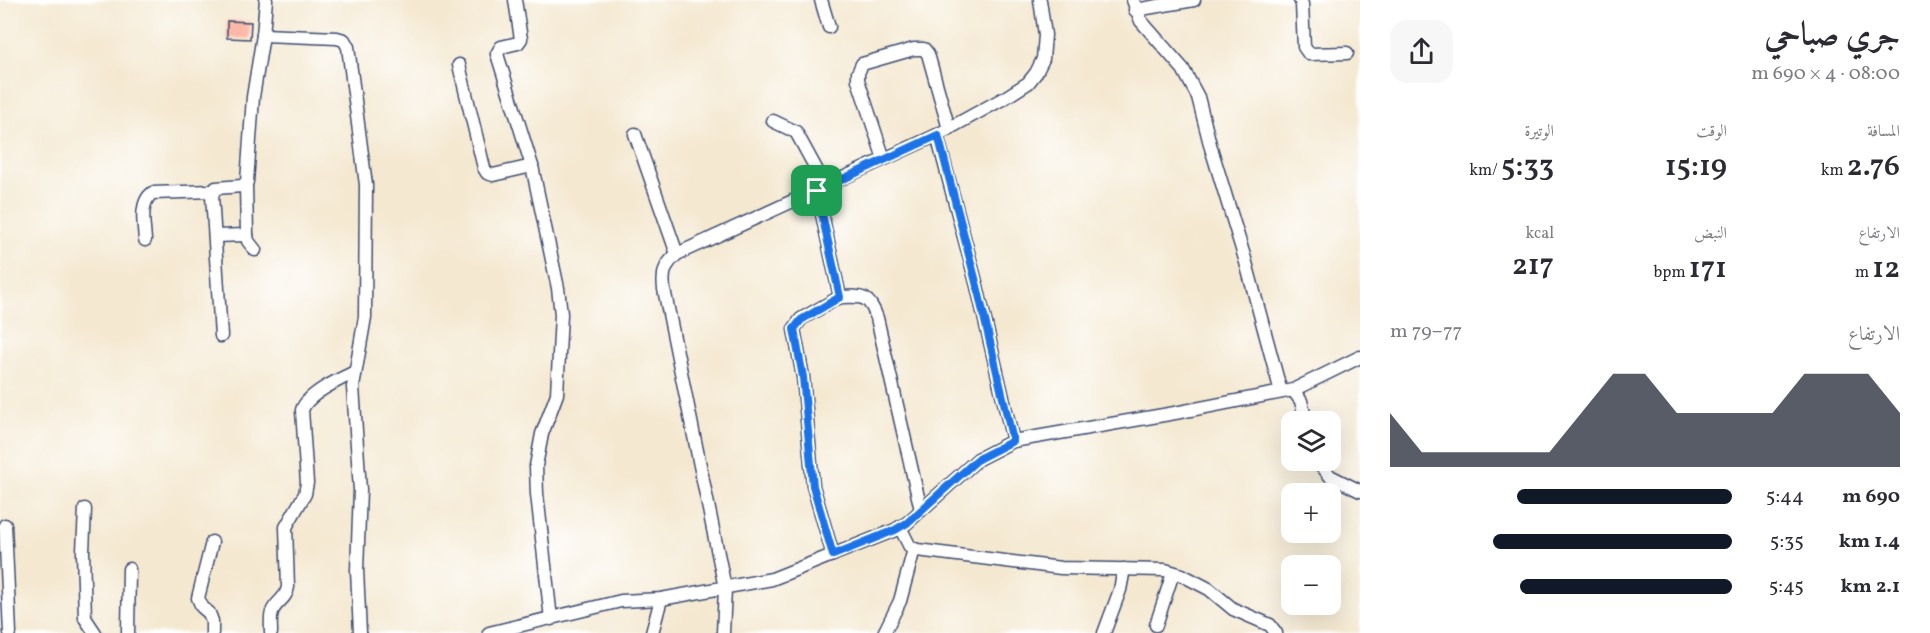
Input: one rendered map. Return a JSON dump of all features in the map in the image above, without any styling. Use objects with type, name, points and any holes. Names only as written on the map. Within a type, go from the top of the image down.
[{"type":"street","points":[[255,250],[248,241],[247,235],[246,185],[249,172],[254,84],[263,35],[266,0]]},
{"type":"street","points":[[515,0],[520,39],[518,43],[501,47],[497,54],[532,166],[558,288],[561,314],[557,394],[542,434],[536,466],[551,619]]},
{"type":"street","points":[[821,0],[829,27]]},
{"type":"street","points":[[723,633],[724,588],[664,289],[662,276],[665,265],[677,254],[943,132],[1006,98],[1028,83],[1036,73],[1042,59],[1045,35],[1040,0]]},
{"type":"street","points":[[1194,0],[1134,5],[1141,21],[1183,69],[1198,98],[1211,148],[1287,391],[1301,400],[1304,411]]},
{"type":"street","points":[[1300,0],[1304,47],[1309,54],[1347,53]]},
{"type":"street","points":[[263,35],[341,38],[347,44],[366,185],[365,317],[353,387],[360,490],[357,570],[360,633]]},
{"type":"street","points":[[884,159],[858,80],[858,73],[862,64],[914,49],[924,49],[928,54],[943,132],[1013,441]]},
{"type":"street","points":[[459,65],[487,173],[493,175],[532,166]]},
{"type":"street","points":[[772,122],[796,132],[822,189],[840,297]]},
{"type":"street","points":[[635,134],[677,254]]},
{"type":"street","points":[[145,240],[144,204],[146,198],[152,193],[213,191],[221,187],[246,185]]},
{"type":"street","points":[[213,191],[221,336]]},
{"type":"street","points":[[215,236],[247,235]]},
{"type":"street","points":[[833,555],[813,486],[803,377],[794,329],[801,320],[840,297],[861,297],[873,306],[921,510]]},
{"type":"street","points":[[489,633],[532,628],[551,619],[621,601],[661,598],[784,576],[900,527],[978,459],[1013,441],[1287,391],[1360,357]]},
{"type":"street","points":[[271,633],[272,612],[286,596],[288,586],[287,522],[305,494],[307,483],[302,410],[308,400],[355,372]]},
{"type":"street","points":[[1326,471],[1330,476],[1360,491]]},
{"type":"street","points":[[85,509],[83,551],[85,618],[95,633]]},
{"type":"street","points":[[5,525],[10,633]]},
{"type":"street","points":[[900,527],[910,547],[914,549],[1061,568],[1155,569],[1173,573],[1209,590],[1233,609],[1263,620],[1276,633]]},
{"type":"street","points":[[212,542],[198,598],[202,607],[209,613],[212,633]]},
{"type":"street","points":[[884,633],[900,601],[914,549]]},
{"type":"street","points":[[128,633],[129,569]]},
{"type":"street","points":[[1104,633],[1117,602],[1124,569]]},
{"type":"street","points":[[1156,625],[1173,573]]},
{"type":"street","points":[[652,633],[661,598]]},
{"type":"building","points":[[227,21],[251,22],[250,39],[227,38]]},
{"type":"route","points":[[938,135],[977,286],[1013,441],[978,459],[907,523],[833,555],[813,486],[811,442],[794,329],[801,320],[840,297],[817,191],[938,135]]}]
